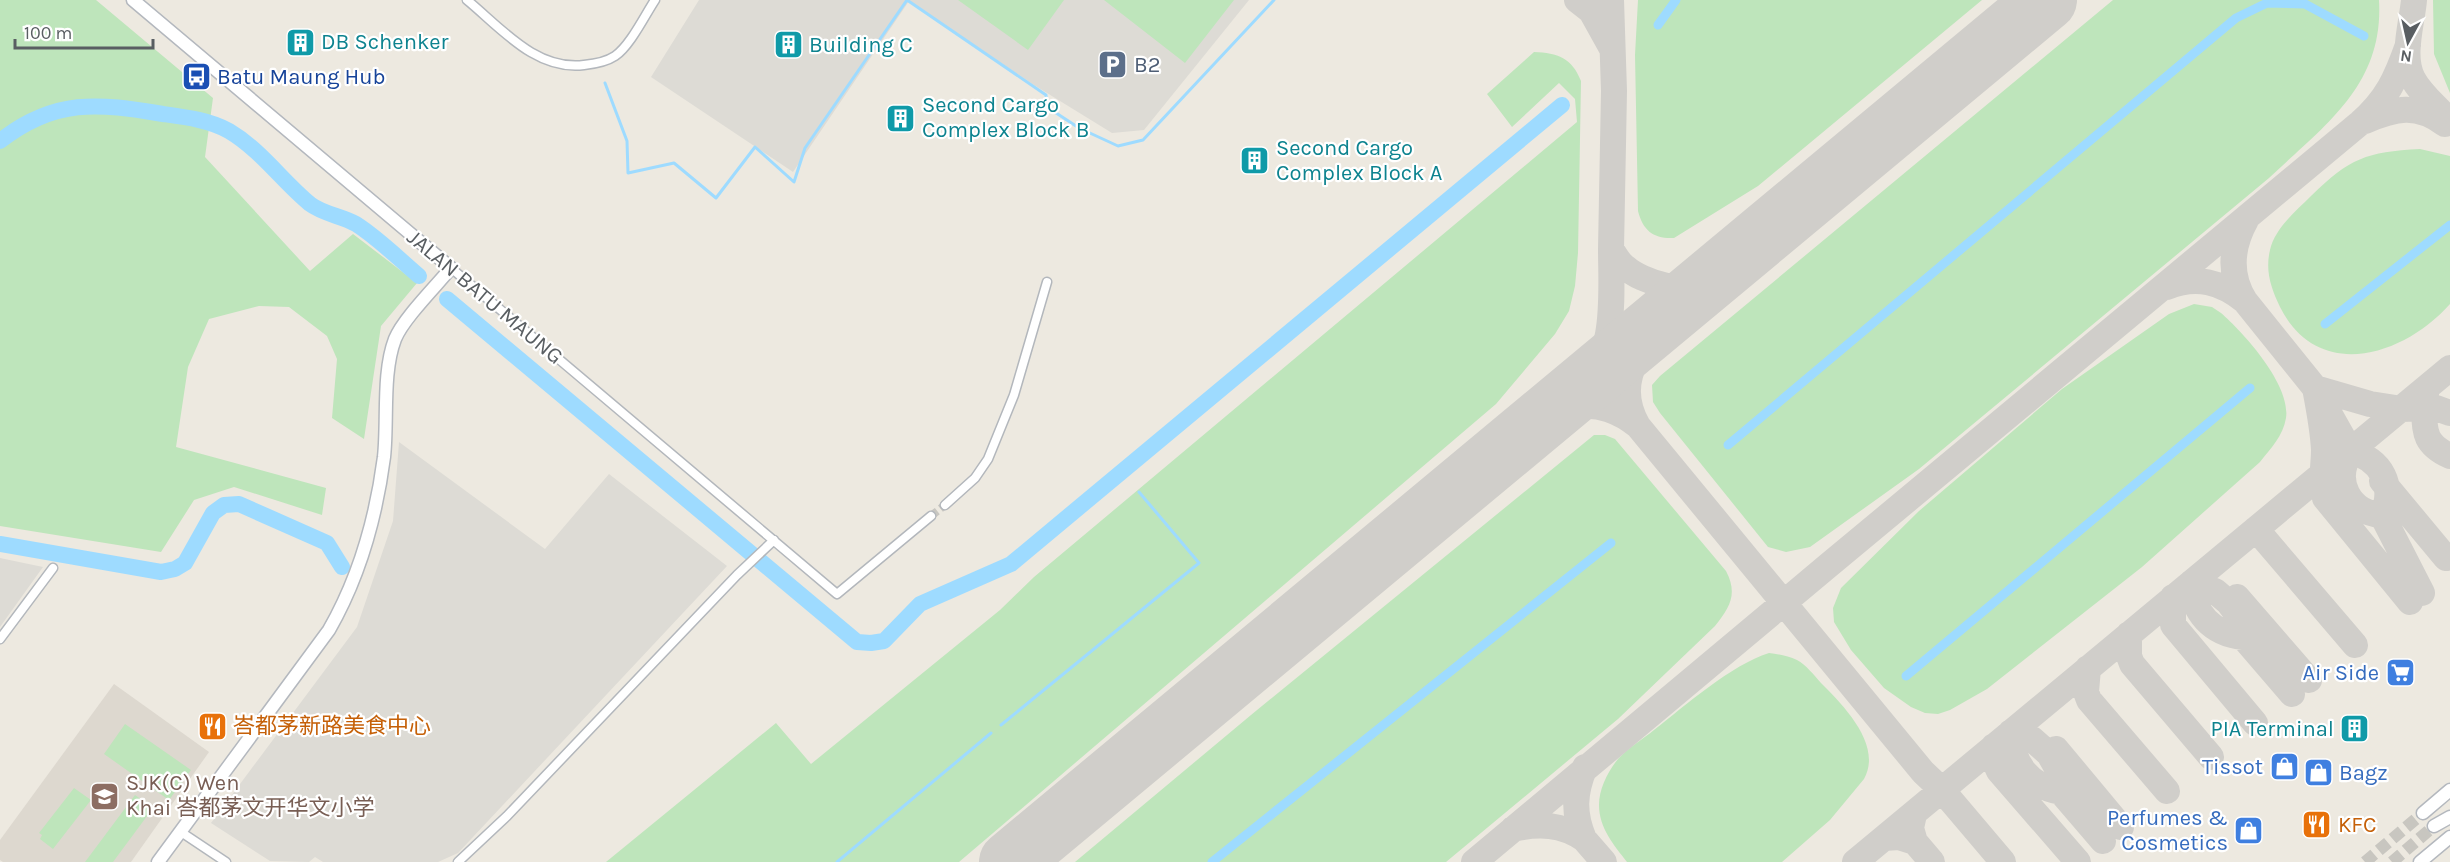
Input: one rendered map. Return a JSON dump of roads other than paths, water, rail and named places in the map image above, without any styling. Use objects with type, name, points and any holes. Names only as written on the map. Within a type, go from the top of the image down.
[{"type":"street","name":"JALAN BATU MAUNG","points":[[133,0],[837,594],[931,516]]},
{"type":"street","points":[[467,0],[535,56],[550,63],[566,66],[594,64],[616,55],[655,0]]},
{"type":"street","points":[[158,862],[330,630],[342,608],[360,564],[376,503],[384,457],[390,360],[395,338],[451,268]]},
{"type":"street","points":[[945,505],[975,478],[988,459],[1014,395],[1047,282]]},
{"type":"street","points":[[458,862],[507,816],[737,575],[773,541]]},
{"type":"street","points":[[0,639],[53,568]]},
{"type":"street","points":[[2423,813],[2450,790]]},
{"type":"street","points":[[2434,826],[2450,817]]},
{"type":"street","points":[[181,832],[226,862]]},
{"type":"street","points":[[2420,862],[2450,837]]},
{"type":"waterway","points":[[907,0],[1046,95],[1047,107],[1079,128],[1118,146],[1143,140],[1274,0]]},
{"type":"waterway","points":[[605,83],[627,141],[628,173],[674,163],[716,198],[755,147],[794,182],[805,148],[907,0]]},
{"type":"waterway","points":[[1658,25],[1676,0]]},
{"type":"waterway","points":[[1728,445],[2236,18],[2267,3],[2305,4],[2364,36]]},
{"type":"waterway","points":[[447,299],[857,642],[884,641],[920,604],[1011,564],[1562,105]]},
{"type":"waterway","points":[[0,141],[40,117],[78,107],[118,108],[189,118],[214,124],[229,131],[251,147],[310,204],[356,224],[419,276]]},
{"type":"waterway","points":[[2325,324],[2450,225]]},
{"type":"waterway","points":[[1906,676],[2250,388]]},
{"type":"waterway","points":[[1001,725],[1199,563],[1139,492]]},
{"type":"waterway","points":[[0,544],[161,572],[175,569],[185,563],[213,513],[224,505],[239,504],[327,543],[342,567]]},
{"type":"waterway","points":[[1212,862],[1611,543]]},
{"type":"waterway","points":[[837,862],[991,733]]},
{"type":"tunnel","points":[[931,516],[945,505]]},
{"type":"tunnel","points":[[2365,862],[2423,813]]},
{"type":"tunnel","points":[[2392,862],[2434,826]]},
{"type":"place","name":"DB Schenker","points":[[300,42]]},
{"type":"place","name":"Building C","points":[[788,45]]},
{"type":"place","name":"B2","points":[[1113,65]]},
{"type":"place","name":"Batu Maung Hub","points":[[196,77]]},
{"type":"place","name":"Second Cargo Complex Block B","points":[[901,118]]},
{"type":"place","name":"Second Cargo Complex Block A","points":[[1255,161]]},
{"type":"place","name":"Air Side","points":[[2400,673]]},
{"type":"place","name":"峇都茅新路美食中心","points":[[212,726]]},
{"type":"place","name":"PIA Terminal","points":[[2355,729]]},
{"type":"place","name":"Tissot","points":[[2284,767]]},
{"type":"place","name":"Bagz","points":[[2318,773]]},
{"type":"place","name":"SJK(C) Wen Khai 峇都茅文开华文小学","points":[[105,796]]},
{"type":"place","name":"KFC","points":[[2317,825]]},
{"type":"place","name":"Perfumes & Cosmetics","points":[[2249,831]]}]
